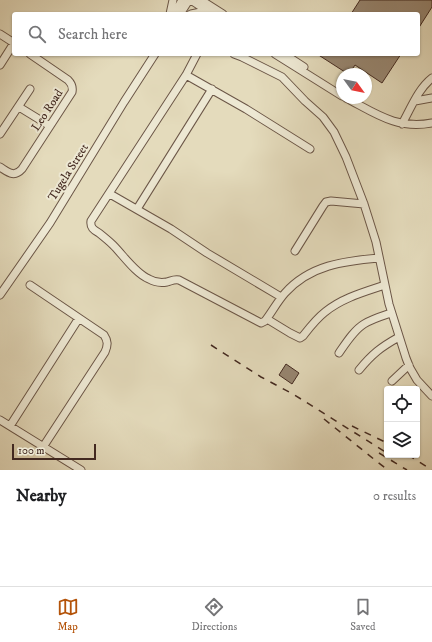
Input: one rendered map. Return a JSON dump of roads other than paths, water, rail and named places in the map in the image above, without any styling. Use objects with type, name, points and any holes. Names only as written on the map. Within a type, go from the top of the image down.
[{"type":"street","points":[[170,12],[173,0]]},
{"type":"street","points":[[175,12],[182,0]]},
{"type":"street","points":[[181,12],[190,0],[213,12]]},
{"type":"street","points":[[201,0],[213,12]]},
{"type":"street","points":[[208,0],[213,12]]},
{"type":"street","points":[[201,12],[213,12]]},
{"type":"street","points":[[0,34],[12,42]]},
{"type":"street","points":[[0,65],[12,46]]},
{"type":"street","name":"Leo Road","points":[[0,167],[14,174],[18,173],[22,169],[72,92],[73,88],[68,80],[33,56]]},
{"type":"street","name":"Tugela Street","points":[[124,102],[148,56]]},
{"type":"street","name":"Tugela Street","points":[[0,295],[50,223],[154,56]]},
{"type":"street","points":[[196,56],[186,75],[91,222],[92,228],[109,241],[124,258],[149,280],[158,282],[166,282],[174,279],[179,280],[258,322],[264,322],[281,297],[292,286],[319,269],[351,260],[379,258]]},
{"type":"street","points":[[239,56],[282,77],[323,117],[334,132],[346,156],[364,204],[376,242],[391,313],[409,365],[418,380],[432,396]]},
{"type":"street","points":[[278,56],[336,92]]},
{"type":"street","points":[[287,56],[336,87]]},
{"type":"street","points":[[186,75],[246,109],[310,149]]},
{"type":"street","points":[[402,124],[424,85],[432,78]]},
{"type":"street","points":[[0,134],[30,89]]},
{"type":"street","points":[[137,209],[212,90]]},
{"type":"street","points":[[415,101],[432,98]]},
{"type":"street","points":[[360,105],[374,114],[402,124],[432,123]]},
{"type":"street","points":[[19,107],[50,126]]},
{"type":"street","points":[[110,194],[171,229],[207,253],[281,297]]},
{"type":"street","points":[[295,251],[326,202],[333,201],[364,204]]},
{"type":"street","points":[[30,285],[104,335],[107,340],[105,352],[43,447]]},
{"type":"street","points":[[267,318],[300,338],[318,318],[331,307],[351,297],[385,285]]},
{"type":"street","points":[[339,353],[361,326],[391,313]]},
{"type":"street","points":[[10,426],[79,318]]},
{"type":"street","points":[[360,370],[378,350],[399,337]]},
{"type":"street","points":[[392,381],[409,365]]},
{"type":"street","points":[[0,420],[81,470]]},
{"type":"railway","points":[[211,345],[384,451]]},
{"type":"railway","points":[[324,419],[388,470]]},
{"type":"railway","points":[[352,426],[384,442]]},
{"type":"railway","points":[[379,453],[407,470]]},
{"type":"railway","points":[[413,458],[432,470]]}]
